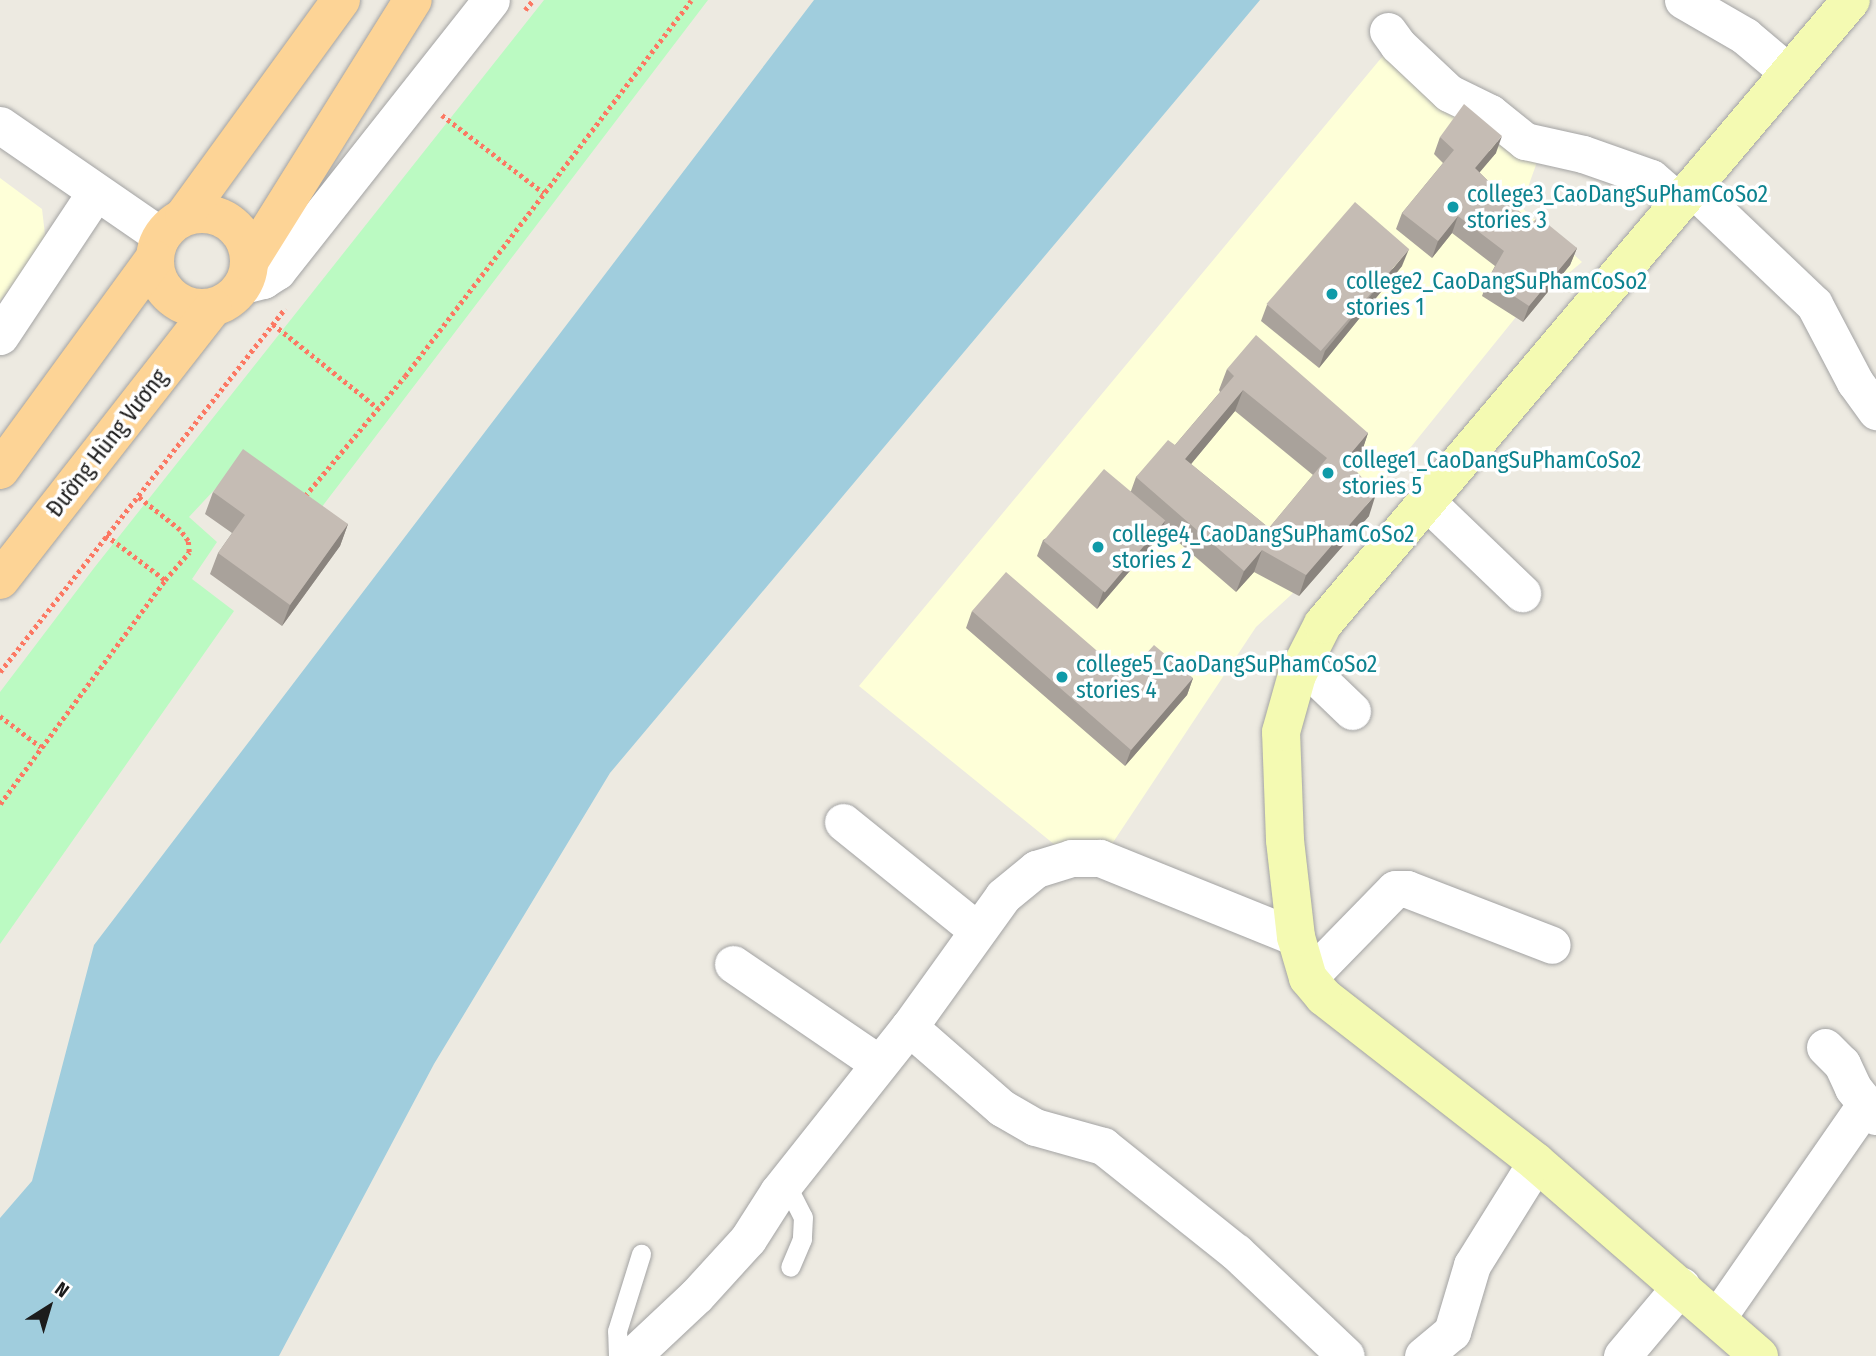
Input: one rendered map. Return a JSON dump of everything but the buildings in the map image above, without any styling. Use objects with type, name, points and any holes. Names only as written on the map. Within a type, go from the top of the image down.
[{"type":"main road","points":[[0,470],[166,237],[341,0]]},
{"type":"main road","points":[[246,273],[246,243],[236,227],[220,217],[202,213],[166,237],[157,276],[172,297],[196,308],[213,307],[225,302],[246,273],[413,0]]},
{"type":"main road","name":"Đường Hùng Vương","points":[[0,580],[213,307]]},
{"type":"street","points":[[1683,0],[1745,36],[1789,73]]},
{"type":"street","points":[[1759,1356],[1536,1162],[1324,997],[1308,978],[1296,937],[1285,840],[1281,732],[1303,664],[1323,624],[1851,0]]},
{"type":"street","points":[[246,273],[263,280],[277,271],[508,5]]},
{"type":"street","points":[[1388,31],[1398,45],[1449,93],[1490,113],[1525,141],[1583,154],[1651,178],[1685,194],[1814,304],[1855,382],[1876,411]]},
{"type":"street","points":[[0,125],[96,193],[166,237]]},
{"type":"street","points":[[0,336],[96,193]]},
{"type":"street","points":[[1427,502],[1522,593]]},
{"type":"street","points":[[1303,664],[1352,711]]},
{"type":"street","points":[[843,822],[976,930]]},
{"type":"street","points":[[632,1356],[696,1296],[748,1239],[785,1182],[909,1027],[976,930],[1003,896],[1036,869],[1072,858],[1100,858],[1296,937]]},
{"type":"street","points":[[1308,978],[1395,889],[1407,889],[1552,945]]},
{"type":"street","points":[[733,964],[878,1063]]},
{"type":"street","points":[[909,1027],[1002,1108],[1035,1127],[1103,1146],[1236,1252],[1346,1356]]},
{"type":"street","points":[[1717,1318],[1871,1110],[1853,1088],[1842,1064],[1825,1047]]},
{"type":"street","points":[[1423,1356],[1452,1332],[1472,1265],[1536,1162]]},
{"type":"street","points":[[1622,1356],[1681,1286]]},
{"type":"lane","points":[[785,1182],[803,1217],[802,1239],[790,1267]]},
{"type":"lane","points":[[618,1356],[617,1331],[641,1254]]},
{"type":"path","points":[[508,5],[533,0]]},
{"type":"path","points":[[305,496],[378,408],[691,0]]},
{"type":"path","points":[[433,125],[449,106]]},
{"type":"path","points":[[442,115],[544,193]]},
{"type":"path","points":[[0,672],[290,303]]},
{"type":"path","points":[[273,324],[378,408]]},
{"type":"path","points":[[0,804],[164,580],[189,552],[188,541],[180,530],[137,496]]},
{"type":"path","points":[[106,535],[164,580]]},
{"type":"path","points":[[0,716],[41,748]]},
{"type":"shaded area","points":[[1387,51],[1537,162],[1521,207],[1582,262],[1516,317],[1292,594],[1256,627],[1108,850],[1055,845],[859,686]]},
{"type":"shaded area","points":[[0,178],[42,209],[46,243],[0,301]]},
{"type":"green space","points":[[544,0],[708,0],[318,512],[245,457],[189,517],[217,542],[192,579],[234,611],[0,944],[0,692],[94,568]]},
{"type":"water","points":[[814,0],[1260,0],[610,773],[434,1064],[279,1356],[0,1356],[0,1218],[32,1181],[94,945]]},
{"type":"place","name":"college3_CaoDangSuPhamCoSo2 stories 3","points":[[1453,207]]},
{"type":"place","name":"college2_CaoDangSuPhamCoSo2 stories 1","points":[[1332,294]]},
{"type":"place","name":"college1_CaoDangSuPhamCoSo2 stories 5","points":[[1328,473]]},
{"type":"place","name":"college4_CaoDangSuPhamCoSo2 stories 2","points":[[1098,547]]},
{"type":"place","name":"college5_CaoDangSuPhamCoSo2 stories 4","points":[[1062,677]]}]
